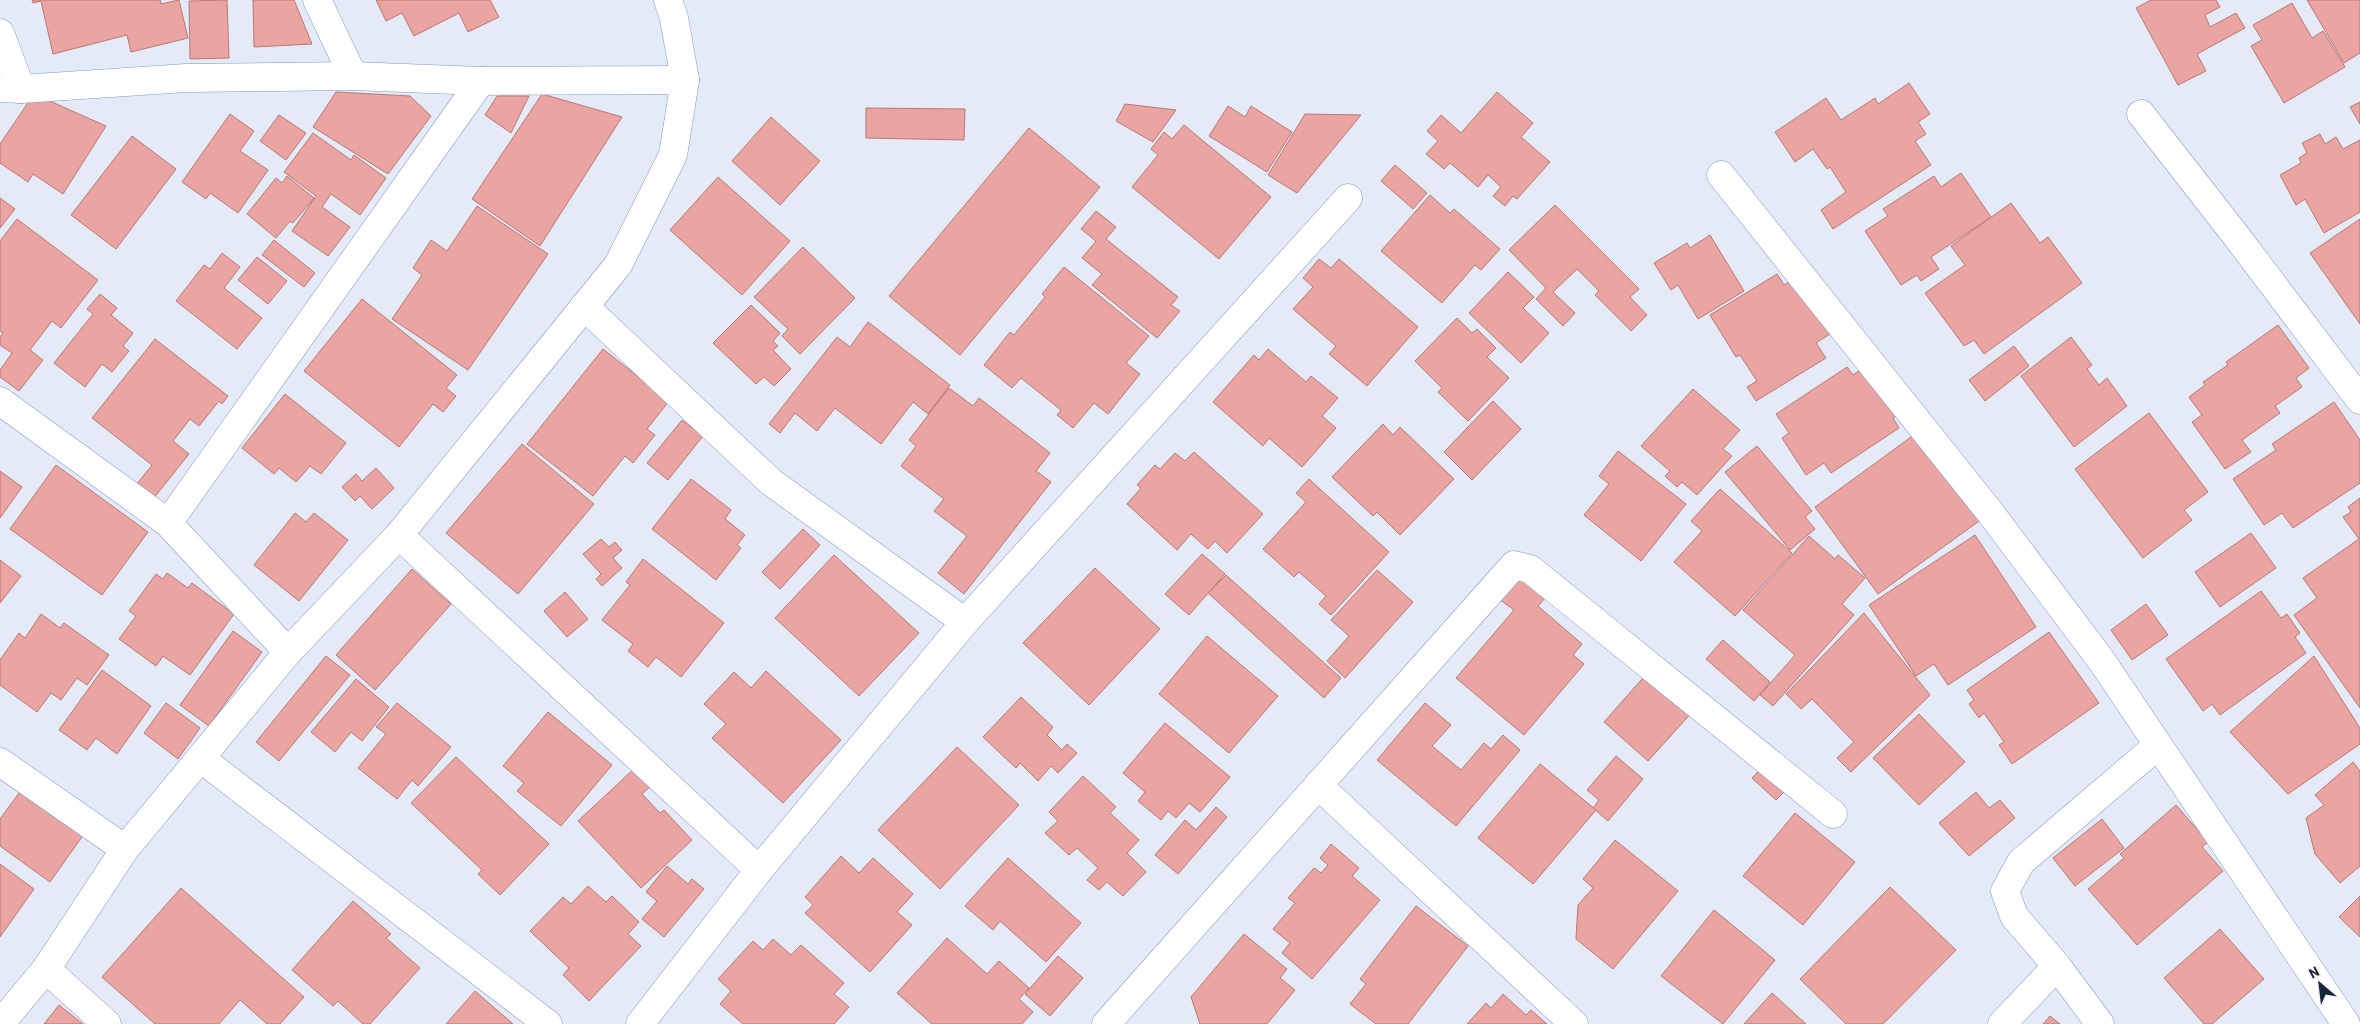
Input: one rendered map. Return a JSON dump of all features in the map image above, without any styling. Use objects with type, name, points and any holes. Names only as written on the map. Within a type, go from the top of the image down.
[{"type":"street","points":[[318,0],[353,76]]},
{"type":"street","points":[[0,1024],[46,969],[125,849],[288,652],[399,535],[618,264],[673,155],[685,80],[674,18],[668,0]]},
{"type":"street","points":[[0,33],[11,88],[186,78],[353,76],[481,81],[685,80]]},
{"type":"street","points":[[168,523],[481,81]]},
{"type":"street","points":[[2141,114],[2238,237],[2360,400]]},
{"type":"street","points":[[1721,175],[1989,511],[2101,660],[2157,746],[2346,1024]]},
{"type":"street","points":[[640,1024],[759,870],[965,622],[1348,198]]},
{"type":"street","points":[[584,306],[771,482],[965,622]]},
{"type":"street","points":[[0,401],[168,523],[288,652]]},
{"type":"street","points":[[399,535],[759,870]]},
{"type":"street","points":[[1106,1024],[1514,565],[1530,569],[1833,814]]},
{"type":"street","points":[[2100,1024],[2057,966],[2014,916],[2005,891],[2022,862],[2157,746]]},
{"type":"street","points":[[200,758],[548,1024]]},
{"type":"street","points":[[0,762],[125,849]]},
{"type":"street","points":[[1318,785],[1574,1024]]},
{"type":"street","points":[[2002,1024],[2057,966]]},
{"type":"street","points":[[46,969],[107,1024]]},
{"type":"building","points":[[32,0],[160,0],[161,4],[179,0],[188,38],[131,52],[127,35],[53,54],[41,1],[33,3]]},
{"type":"building","points":[[227,0],[229,58],[190,59],[189,1]]},
{"type":"building","points":[[253,0],[294,0],[312,44],[254,47]]},
{"type":"building","points":[[376,0],[490,0],[499,17],[468,32],[459,13],[414,36],[402,13],[386,21]]},
{"type":"building","points":[[2151,0],[2216,0],[2220,7],[2205,15],[2210,27],[2236,13],[2245,28],[2197,54],[2206,71],[2178,85],[2136,8]]},
{"type":"building","points":[[2307,0],[2360,0],[2360,53],[2344,63]]},
{"type":"building","points":[[2292,3],[2312,38],[2323,31],[2345,67],[2284,103],[2251,46],[2262,40],[2253,25]]},
{"type":"building","points":[[1909,83],[1930,114],[1918,122],[1926,134],[1915,141],[1931,165],[1833,229],[1821,210],[1846,192],[1830,167],[1827,169],[1813,149],[1795,162],[1775,132],[1826,98],[1841,120],[1875,98],[1878,104]]},
{"type":"building","points":[[336,92],[410,96],[431,116],[388,174],[313,127]]},
{"type":"building","points":[[1497,92],[1533,123],[1521,137],[1550,162],[1517,199],[1513,196],[1505,206],[1493,196],[1501,187],[1488,175],[1478,187],[1450,163],[1444,169],[1426,154],[1438,141],[1427,131],[1441,115],[1461,133]]},
{"type":"building","points":[[34,94],[106,126],[63,194],[33,174],[28,182],[0,163],[0,144]]},
{"type":"building","points":[[542,94],[622,117],[540,246],[472,199]]},
{"type":"building","points":[[497,96],[529,96],[511,133],[485,115]]},
{"type":"building","points":[[2360,102],[2360,124],[2350,107]]},
{"type":"building","points":[[1125,104],[1176,110],[1153,142],[1116,121]]},
{"type":"building","points":[[1228,106],[1245,117],[1251,106],[1292,132],[1267,172],[1209,136]]},
{"type":"building","points":[[866,108],[965,109],[964,140],[866,138]]},
{"type":"building","points":[[230,114],[254,131],[240,151],[268,170],[238,213],[210,193],[206,199],[182,182]]},
{"type":"building","points":[[1305,114],[1361,115],[1297,193],[1268,175]]},
{"type":"building","points":[[279,115],[306,133],[286,160],[260,141]]},
{"type":"building","points":[[771,117],[820,161],[780,205],[732,161]]},
{"type":"building","points":[[1184,125],[1271,197],[1219,259],[1132,187],[1158,155],[1151,149],[1164,132],[1172,139]]},
{"type":"building","points":[[1029,128],[1100,187],[960,355],[889,296]]},
{"type":"building","points":[[313,133],[351,160],[354,155],[386,178],[360,215],[331,194],[322,207],[350,227],[328,256],[292,231],[316,196],[284,172]]},
{"type":"building","points":[[2320,134],[2325,144],[2336,137],[2343,149],[2360,140],[2360,212],[2324,233],[2305,199],[2296,205],[2280,175],[2301,163],[2299,158],[2307,153],[2302,143]]},
{"type":"building","points":[[132,136],[176,169],[116,249],[71,215]]},
{"type":"building","points":[[1395,165],[1427,193],[1413,209],[1381,181]]},
{"type":"building","points":[[1961,173],[1991,217],[1931,257],[1939,269],[1921,281],[1917,275],[1901,285],[1865,231],[1888,216],[1883,209],[1934,176],[1941,187]]},
{"type":"building","points":[[287,176],[314,198],[293,223],[290,221],[276,238],[247,214],[276,178],[282,183]]},
{"type":"building","points":[[718,177],[790,241],[742,295],[670,230]]},
{"type":"building","points":[[1430,195],[1450,213],[1454,209],[1500,249],[1481,270],[1475,265],[1442,303],[1381,251]]},
{"type":"building","points":[[0,198],[15,209],[0,228]]},
{"type":"building","points":[[2011,203],[2040,243],[2048,237],[2082,283],[1984,354],[1974,340],[1964,346],[1925,293],[1965,265],[1951,246]]},
{"type":"building","points":[[1555,205],[1639,289],[1630,297],[1647,315],[1631,331],[1595,295],[1599,291],[1577,269],[1553,292],[1575,313],[1563,326],[1536,299],[1546,288],[1509,250]]},
{"type":"building","points":[[477,206],[548,254],[468,370],[392,319],[422,275],[413,268],[431,240],[447,251]]},
{"type":"building","points":[[1096,211],[1116,227],[1106,239],[1178,297],[1171,305],[1180,311],[1157,338],[1092,285],[1102,274],[1082,258],[1096,241],[1081,229]]},
{"type":"building","points":[[17,219],[98,280],[61,328],[52,321],[30,350],[43,360],[19,391],[0,377],[0,370],[12,353],[0,345],[0,337],[3,333],[0,331],[0,241]]},
{"type":"building","points":[[2360,219],[2360,324],[2310,253]]},
{"type":"building","points":[[1710,235],[1744,291],[1698,319],[1678,285],[1671,290],[1654,263],[1687,243],[1690,248]]},
{"type":"building","points":[[274,240],[315,273],[304,287],[262,255]]},
{"type":"building","points":[[803,247],[855,298],[800,354],[782,336],[788,329],[754,297]]},
{"type":"building","points":[[222,253],[240,267],[224,288],[262,318],[237,349],[176,301],[204,265],[210,269]]},
{"type":"building","points":[[257,257],[287,281],[268,304],[238,280]]},
{"type":"building","points":[[1319,259],[1331,268],[1339,259],[1418,327],[1367,386],[1329,354],[1336,346],[1293,309],[1313,287],[1303,278]]},
{"type":"building","points":[[1064,267],[1149,336],[1126,363],[1140,374],[1108,414],[1094,403],[1073,428],[1057,415],[1061,410],[1021,378],[1012,388],[984,365],[1010,332],[1014,335],[1045,297],[1042,294]]},
{"type":"building","points":[[1508,272],[1534,297],[1523,308],[1549,333],[1521,363],[1469,313]]},
{"type":"building","points":[[1777,274],[1784,285],[1799,275],[1833,332],[1816,343],[1826,358],[1756,401],[1747,387],[1757,381],[1740,355],[1736,357],[1710,315]]},
{"type":"building","points":[[100,294],[117,308],[111,315],[133,333],[123,346],[129,351],[112,372],[102,364],[85,387],[54,363],[93,314],[87,309]]},
{"type":"building","points":[[362,299],[457,375],[446,388],[456,396],[443,412],[433,404],[399,447],[304,371]]},
{"type":"building","points":[[751,305],[780,333],[773,341],[778,346],[773,350],[791,369],[774,386],[764,377],[756,384],[713,343]]},
{"type":"building","points":[[1457,318],[1472,333],[1477,329],[1496,348],[1487,357],[1509,378],[1468,421],[1438,392],[1442,388],[1415,361]]},
{"type":"building","points":[[868,322],[950,385],[928,414],[913,402],[881,444],[835,408],[817,431],[795,413],[780,433],[769,424],[837,337],[850,347]]},
{"type":"building","points":[[2278,325],[2309,368],[2296,378],[2302,387],[2275,406],[2280,413],[2242,440],[2251,452],[2225,469],[2192,422],[2202,415],[2189,397],[2205,385],[2203,382],[2228,365],[2226,362]]},
{"type":"building","points":[[2071,337],[2092,365],[2087,369],[2099,385],[2107,378],[2127,406],[2074,447],[2021,376]]},
{"type":"building","points":[[155,339],[228,396],[222,404],[219,401],[199,426],[190,419],[173,441],[189,454],[153,499],[136,485],[152,465],[92,418]]},
{"type":"building","points":[[2014,346],[2029,366],[1985,401],[1969,380]]},
{"type":"building","points":[[603,349],[669,401],[647,429],[655,435],[633,463],[625,456],[593,496],[527,444]]},
{"type":"building","points":[[1268,349],[1306,382],[1311,376],[1338,398],[1322,416],[1336,428],[1302,467],[1269,438],[1263,446],[1213,402],[1254,355],[1259,360]]},
{"type":"building","points":[[1869,364],[1902,413],[1893,418],[1899,428],[1831,473],[1824,463],[1806,475],[1782,438],[1789,433],[1776,414],[1847,367],[1853,375]]},
{"type":"building","points":[[949,388],[973,406],[979,398],[1050,453],[1036,471],[1051,482],[964,594],[938,573],[967,536],[934,511],[944,499],[901,466],[916,446],[909,440]]},
{"type":"building","points":[[1693,389],[1740,430],[1723,449],[1732,456],[1697,495],[1682,482],[1677,487],[1665,476],[1670,471],[1641,446]]},
{"type":"building","points":[[285,394],[346,443],[321,474],[310,466],[296,482],[279,468],[274,474],[242,448]]},
{"type":"building","points":[[1493,401],[1521,429],[1472,480],[1444,452]]},
{"type":"building","points":[[2334,402],[2360,440],[2360,483],[2293,528],[2282,513],[2264,525],[2233,479],[2276,450],[2272,444]]},
{"type":"building","points":[[2149,413],[2208,492],[2184,510],[2192,520],[2143,558],[2075,469]]},
{"type":"building","points":[[682,420],[703,436],[668,480],[647,463]]},
{"type":"building","points":[[1383,424],[1393,435],[1400,427],[1454,479],[1400,535],[1377,512],[1373,516],[1332,477]]},
{"type":"building","points":[[1918,432],[1982,519],[1878,594],[1815,507]]},
{"type":"building","points":[[522,444],[594,504],[518,594],[446,533]]},
{"type":"building","points":[[1757,446],[1812,511],[1805,517],[1815,529],[1790,550],[1725,472]]},
{"type":"building","points":[[1618,451],[1686,504],[1641,561],[1584,515],[1609,484],[1599,476]]},
{"type":"building","points":[[1194,452],[1263,514],[1227,553],[1215,541],[1208,549],[1191,534],[1177,550],[1127,504],[1141,488],[1137,485],[1155,465],[1160,469],[1175,453],[1185,461]]},
{"type":"building","points":[[56,465],[148,532],[102,595],[10,529]]},
{"type":"building","points":[[376,468],[394,488],[372,509],[360,496],[355,501],[342,487],[356,474],[362,481]]},
{"type":"building","points":[[0,471],[22,487],[0,518]]},
{"type":"building","points":[[691,479],[731,510],[725,519],[745,535],[737,545],[741,548],[716,580],[652,529]]},
{"type":"building","points":[[1309,479],[1389,552],[1331,615],[1319,604],[1326,596],[1299,572],[1294,577],[1263,549],[1306,502],[1296,493]]},
{"type":"building","points":[[1720,489],[1792,553],[1735,616],[1674,562],[1702,531],[1691,521]]},
{"type":"building","points":[[2360,498],[2360,708],[2294,615],[2317,598],[2303,578],[2359,539],[2343,517],[2351,512],[2348,507]]},
{"type":"building","points":[[295,513],[306,522],[314,513],[348,540],[299,601],[254,565]]},
{"type":"building","points":[[803,529],[820,545],[780,589],[762,572]]},
{"type":"building","points":[[2251,533],[2276,568],[2220,607],[2195,572]]},
{"type":"building","points":[[1975,535],[2036,627],[1948,685],[1934,664],[1916,676],[1869,605]]},
{"type":"building","points":[[1809,536],[1835,559],[1838,555],[1865,578],[1842,604],[1854,615],[1773,706],[1760,695],[1795,655],[1743,610]]},
{"type":"building","points":[[601,539],[609,547],[615,542],[622,550],[613,558],[622,568],[602,586],[596,579],[601,574],[583,554]]},
{"type":"building","points":[[1202,554],[1225,574],[1189,615],[1165,594]]},
{"type":"building","points":[[834,555],[919,633],[859,696],[775,618]]},
{"type":"building","points":[[643,559],[724,623],[681,677],[656,657],[648,667],[628,651],[633,644],[602,620],[630,585],[626,582]]},
{"type":"building","points":[[0,560],[21,576],[0,603]]},
{"type":"building","points":[[1095,568],[1160,629],[1089,705],[1023,643]]},
{"type":"building","points":[[412,569],[451,604],[375,690],[336,655]]},
{"type":"building","points":[[1377,570],[1413,602],[1345,678],[1327,661],[1349,636],[1331,620]]},
{"type":"building","points":[[167,573],[188,588],[192,583],[234,614],[190,675],[163,656],[156,666],[119,639],[136,616],[129,611],[156,574],[163,579]]},
{"type":"building","points":[[1519,574],[1546,597],[1538,606],[1582,644],[1573,655],[1584,664],[1524,735],[1456,678],[1514,610],[1499,599]]},
{"type":"building","points":[[1226,575],[1341,678],[1324,698],[1208,593]]},
{"type":"building","points":[[2261,591],[2281,618],[2287,614],[2300,633],[2295,637],[2306,653],[2220,715],[2212,704],[2203,711],[2166,659]]},
{"type":"building","points":[[565,592],[588,619],[567,637],[544,611]]},
{"type":"building","points":[[2146,604],[2168,635],[2132,660],[2111,630]]},
{"type":"building","points":[[1864,613],[1930,695],[1851,772],[1837,758],[1854,742],[1812,699],[1801,709],[1786,694]]},
{"type":"building","points":[[41,614],[60,628],[64,623],[109,655],[87,685],[77,678],[61,700],[51,693],[37,712],[0,685],[0,660],[19,633],[25,638]]},
{"type":"building","points":[[233,631],[262,652],[209,726],[180,705]]},
{"type":"building","points":[[2049,632],[2099,703],[2012,764],[1999,745],[2004,742],[1984,713],[1979,718],[1969,704],[1974,700],[1967,690]]},
{"type":"building","points":[[1207,636],[1278,696],[1229,753],[1159,694]]},
{"type":"building","points":[[1723,640],[1770,682],[1754,701],[1706,659]]},
{"type":"building","points":[[326,656],[350,675],[279,761],[256,742]]},
{"type":"building","points":[[2314,656],[2360,728],[2360,744],[2288,794],[2230,732]]},
{"type":"building","points":[[102,670],[151,706],[117,754],[96,738],[87,750],[59,730]]},
{"type":"building","points":[[1650,670],[1694,710],[1648,761],[1604,722]]},
{"type":"building","points":[[766,671],[841,740],[783,803],[712,738],[726,724],[704,704],[734,672],[751,688]]},
{"type":"building","points":[[356,679],[389,707],[362,741],[351,732],[335,752],[311,732]]},
{"type":"building","points":[[1021,697],[1053,727],[1047,735],[1062,750],[1067,744],[1077,753],[1058,773],[1051,766],[1038,781],[1020,763],[1016,768],[983,737]]},
{"type":"building","points":[[166,703],[200,728],[178,759],[144,733]]},
{"type":"building","points":[[397,703],[451,747],[418,786],[412,780],[397,799],[358,768],[386,734],[376,727]]},
{"type":"building","points":[[1425,703],[1451,725],[1432,746],[1461,770],[1484,743],[1491,749],[1503,735],[1520,750],[1456,826],[1377,760]]},
{"type":"building","points":[[548,712],[612,765],[561,826],[517,791],[524,783],[503,766]]},
{"type":"building","points":[[1919,714],[1965,762],[1919,805],[1873,758]]},
{"type":"building","points":[[1165,723],[1230,777],[1200,812],[1189,803],[1176,818],[1168,811],[1161,820],[1138,801],[1145,792],[1123,773]]},
{"type":"building","points":[[957,747],[1019,805],[940,889],[878,830]]},
{"type":"building","points":[[1616,756],[1643,779],[1608,821],[1593,808],[1599,800],[1587,790]]},
{"type":"building","points":[[456,757],[549,844],[500,895],[478,874],[482,870],[411,803]]},
{"type":"building","points":[[2353,762],[2360,771],[2360,866],[2340,883],[2315,854],[2306,818],[2324,805],[2315,795]]},
{"type":"building","points":[[1540,764],[1596,810],[1533,884],[1478,838]]},
{"type":"building","points":[[1766,764],[1789,787],[1776,800],[1752,778]]},
{"type":"building","points":[[636,767],[653,784],[642,794],[660,813],[664,810],[692,840],[641,888],[578,821]]},
{"type":"building","points":[[1083,776],[1116,807],[1110,813],[1139,840],[1127,853],[1146,872],[1123,896],[1107,882],[1099,890],[1087,880],[1098,868],[1077,848],[1069,855],[1045,833],[1058,821],[1049,812]]},
{"type":"building","points":[[22,789],[84,834],[50,882],[0,846],[0,819]]},
{"type":"building","points":[[1976,792],[1989,808],[2000,800],[2015,818],[1969,856],[1939,823]]},
{"type":"building","points":[[2176,805],[2208,842],[2202,847],[2223,871],[2137,945],[2088,889],[2124,858],[2120,854]]},
{"type":"building","points":[[1216,807],[1227,817],[1178,874],[1155,855],[1185,820],[1196,830]]},
{"type":"building","points":[[1795,813],[1855,862],[1803,925],[1743,876]]},
{"type":"building","points":[[2102,819],[2124,848],[2075,886],[2053,858]]},
{"type":"building","points":[[1615,840],[1678,891],[1613,969],[1576,939],[1578,905],[1593,888],[1583,879]]},
{"type":"building","points":[[1331,844],[1359,868],[1352,876],[1380,900],[1312,979],[1282,953],[1290,943],[1273,929],[1295,903],[1288,898],[1314,868],[1321,873],[1328,865],[1320,858]]},
{"type":"building","points":[[841,856],[859,873],[873,858],[913,894],[897,912],[912,925],[870,972],[805,913],[813,905],[805,897]]},
{"type":"building","points":[[1008,858],[1081,923],[1046,962],[1000,921],[993,930],[965,906]]},
{"type":"building","points":[[0,864],[34,889],[0,937]]},
{"type":"building","points":[[667,866],[688,884],[692,879],[704,889],[664,937],[642,919],[657,901],[646,892]]},
{"type":"building","points":[[588,886],[606,902],[612,896],[639,922],[628,934],[641,946],[589,1001],[563,975],[569,968],[530,931],[563,897],[571,904]]},
{"type":"building","points":[[1890,887],[1956,950],[1883,1024],[1846,1024],[1800,979]]},
{"type":"building","points":[[181,888],[304,997],[280,1024],[267,1024],[240,1000],[219,1024],[155,1024],[102,977]]},
{"type":"building","points":[[2360,896],[2360,937],[2339,917]]},
{"type":"building","points":[[353,901],[391,934],[386,938],[420,968],[370,1024],[363,1024],[338,1001],[333,1006],[292,970]]},
{"type":"building","points":[[1416,906],[1468,946],[1408,1024],[1376,1024],[1350,1004],[1366,984],[1360,979]]},
{"type":"building","points":[[1714,910],[1775,960],[1723,1024],[1661,976]]},
{"type":"building","points":[[2220,929],[2264,979],[2212,1024],[2204,1024],[2164,978]]},
{"type":"building","points":[[1244,934],[1287,969],[1280,978],[1295,990],[1267,1024],[1200,1024],[1191,997]]},
{"type":"building","points":[[947,938],[987,974],[999,961],[1029,988],[1019,999],[1033,1012],[1022,1024],[932,1024],[897,993]]},
{"type":"building","points":[[773,939],[791,955],[801,945],[844,983],[834,994],[849,1007],[834,1024],[743,1024],[720,1004],[731,991],[718,979],[753,941],[763,950]]},
{"type":"building","points":[[1058,956],[1083,978],[1050,1016],[1025,994]]},
{"type":"building","points":[[475,991],[513,1024],[446,1024]]},
{"type":"building","points":[[1772,993],[1806,1024],[1744,1024]]},
{"type":"building","points":[[1503,994],[1526,1015],[1531,1010],[1547,1024],[1467,1024],[1486,1003],[1491,1008]]},
{"type":"building","points":[[59,1005],[83,1024],[44,1024]]},
{"type":"building","points":[[2050,1016],[2060,1024],[2043,1024]]}]
